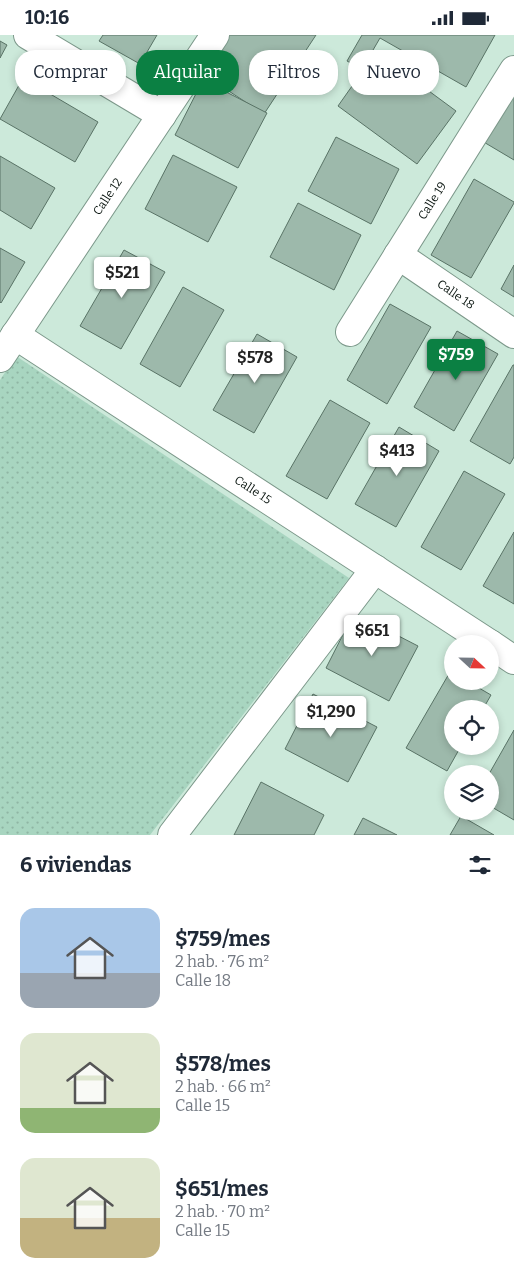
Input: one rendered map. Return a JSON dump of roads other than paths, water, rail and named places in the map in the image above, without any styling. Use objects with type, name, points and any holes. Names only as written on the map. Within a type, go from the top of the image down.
[{"type":"street","points":[[28,35],[162,115]]},
{"type":"street","name":"Calle 12","points":[[0,358],[215,35]]},
{"type":"street","name":"Calle 19","points":[[350,332],[514,70]]},
{"type":"street","name":"Calle 18","points":[[398,255],[514,334]]},
{"type":"street","name":"Calle 15","points":[[15,335],[476,635]]},
{"type":"street","points":[[172,835],[375,569]]},
{"type":"street","name":"Calle 15","points":[[499,650],[514,660]]}]
